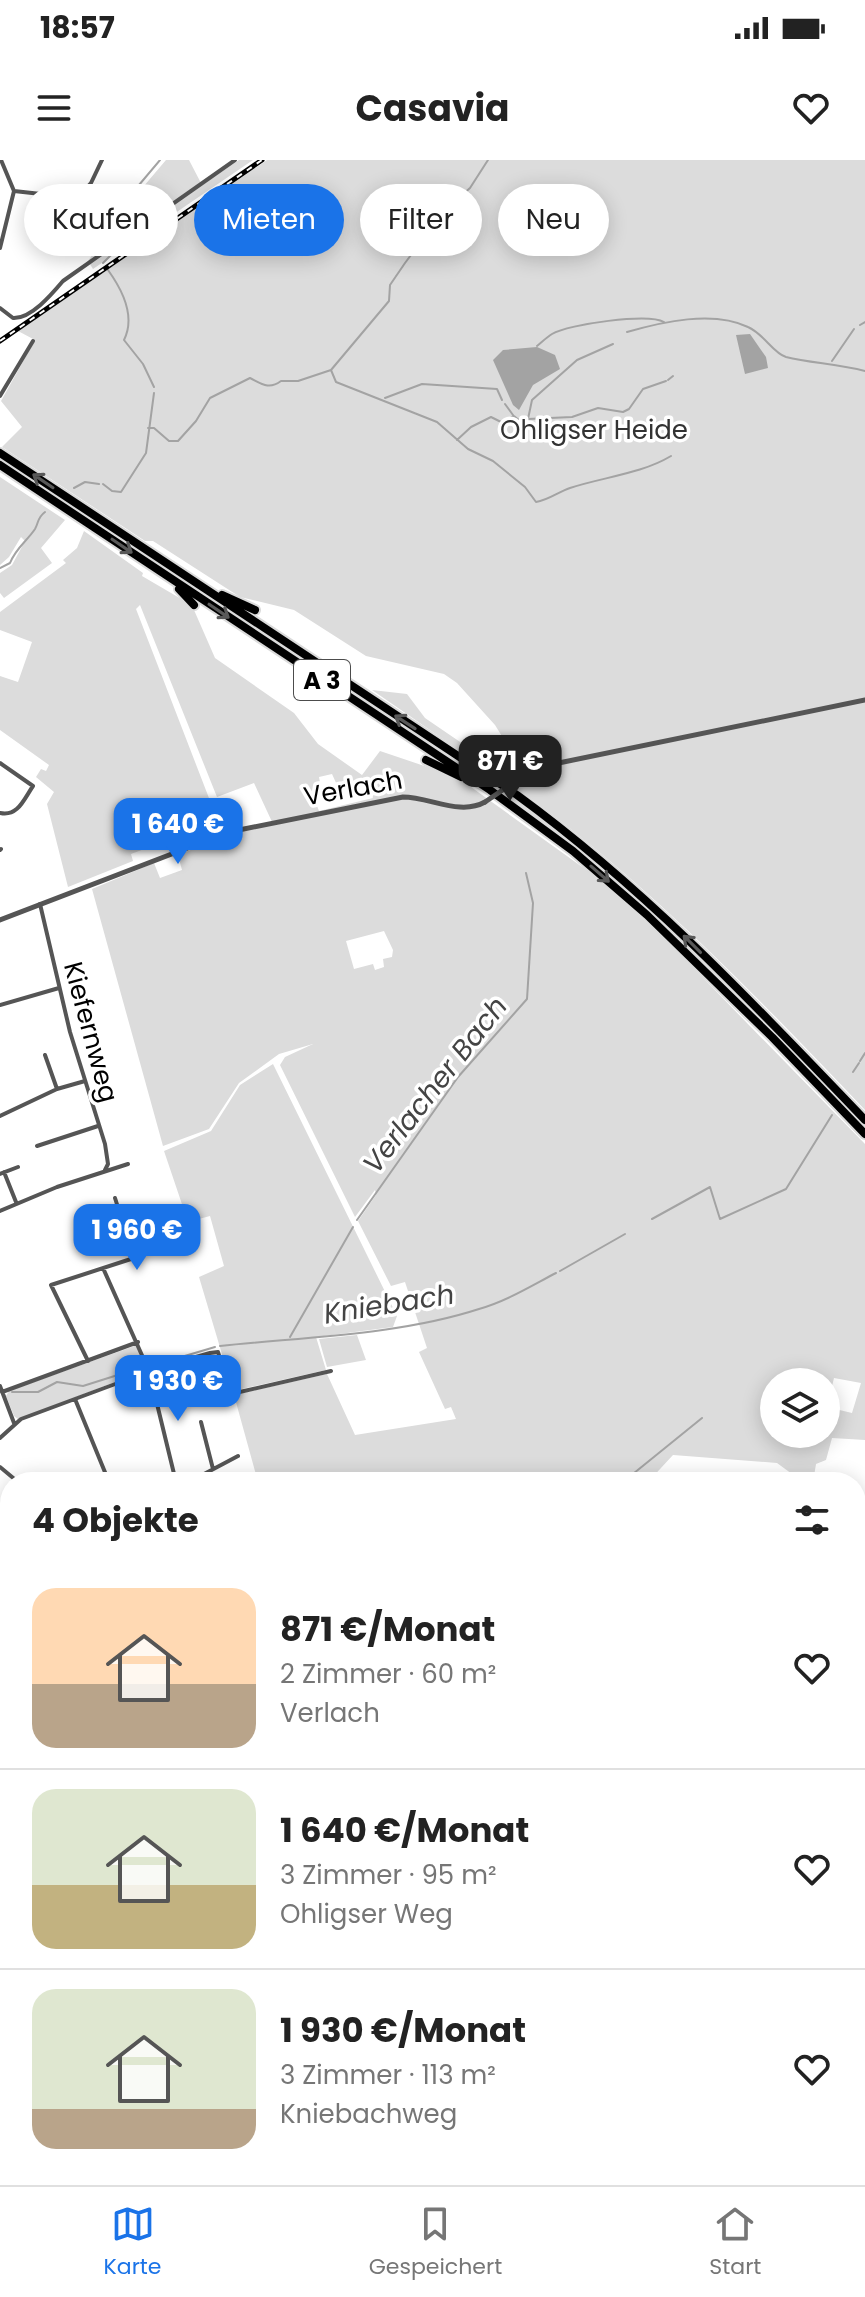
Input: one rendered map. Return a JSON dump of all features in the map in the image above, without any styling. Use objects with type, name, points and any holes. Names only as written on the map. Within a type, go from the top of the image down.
[{"type":"highway","name":"A 3","points":[[0,453],[517,795],[572,835],[654,906],[865,1120]]},
{"type":"highway","name":"A 3","points":[[0,465],[490,790],[573,851],[647,915],[772,1037],[865,1134]]},
{"type":"highway","points":[[154,568],[194,605]]},
{"type":"highway","points":[[200,585],[255,610]]},
{"type":"highway","points":[[426,760],[490,790]]},
{"type":"highway","points":[[496,775],[517,795]]},
{"type":"street","points":[[0,248],[14,191],[1,160]]},
{"type":"street","points":[[14,191],[77,198],[91,183],[102,160]]},
{"type":"street","points":[[0,308],[16,319],[39,304],[63,281],[235,160]]},
{"type":"street","points":[[0,396],[33,341]]},
{"type":"street","name":"Verlach","points":[[0,920],[227,832],[403,797],[418,797],[468,808],[485,802],[521,778],[549,765],[865,700]]},
{"type":"street","points":[[0,763],[33,786],[17,810],[7,815],[0,813]]},
{"type":"street","name":"Kiefernweg","points":[[40,904],[59,988],[105,1144],[105,1170]]},
{"type":"street","points":[[0,1005],[59,988]]},
{"type":"street","points":[[45,1055],[57,1089]]},
{"type":"street","points":[[0,1116],[57,1089],[85,1081]]},
{"type":"street","points":[[37,1146],[98,1126]]},
{"type":"street","points":[[0,1211],[16,1202],[128,1164]]},
{"type":"street","points":[[16,1202],[2,1173],[18,1167]]},
{"type":"street","points":[[88,1361],[51,1285],[134,1258],[115,1198]]},
{"type":"street","points":[[103,1268],[149,1371],[174,1472]]},
{"type":"street","points":[[14,1423],[1,1389],[138,1342]]},
{"type":"street","points":[[0,1438],[14,1423],[149,1371],[218,1352],[231,1394],[331,1371]]},
{"type":"street","points":[[75,1399],[105,1472]]},
{"type":"street","points":[[201,1422],[213,1469]]},
{"type":"street","points":[[207,1472],[238,1456]]},
{"type":"green space","points":[[166,160],[189,160],[201,184],[194,184],[194,200],[178,211],[178,184],[146,184]]},
{"type":"green space","points":[[239,160],[253,160],[218,184],[203,184]]},
{"type":"green space","name":"Ohligser Heide","points":[[267,160],[865,160],[865,1110],[741,982],[654,899],[515,787],[527,777],[521,765],[517,766],[495,725],[457,683],[444,674],[366,656],[294,610],[240,597],[153,541],[145,541],[2,447],[22,427],[1,401],[35,340],[18,331],[127,256],[178,256],[178,221],[194,210],[194,256],[344,256],[344,184],[232,184]]},
{"type":"green space","points":[[91,256],[112,256],[93,269],[88,261]]},
{"type":"green space","points":[[0,477],[65,520],[41,548],[52,563],[4,598],[0,593],[0,573],[12,565],[25,541],[21,537],[0,565]]},
{"type":"green space","points":[[84,531],[143,573],[142,576],[183,600],[194,610],[215,658],[294,713],[318,744],[362,775],[380,751],[457,777],[599,879],[669,943],[865,1144],[865,1440],[840,1438],[840,1410],[852,1413],[861,1383],[840,1379],[840,1368],[760,1368],[760,1448],[829,1448],[826,1460],[816,1464],[815,1472],[789,1472],[777,1463],[673,1455],[657,1472],[255,1472],[234,1395],[327,1374],[355,1435],[456,1419],[451,1407],[445,1409],[419,1352],[427,1348],[405,1282],[391,1286],[358,1221],[376,1195],[375,1190],[355,1217],[280,1065],[285,1057],[313,1044],[279,1054],[239,1083],[209,1129],[163,1146],[92,889],[154,863],[160,878],[182,870],[178,855],[231,834],[273,824],[254,783],[217,797],[140,605],[136,609],[219,824],[215,832],[193,840],[187,833],[131,854],[133,861],[68,887],[47,804],[54,792],[36,777],[41,769],[46,771],[49,765],[0,730],[0,676],[18,682],[32,642],[0,630],[0,612],[66,563],[63,560],[77,548]],"holes":[[[332,774],[337,785],[363,778],[373,798],[319,811],[312,793],[321,789],[319,777]],[[384,931],[393,950],[392,957],[383,959],[384,967],[375,970],[373,964],[354,969],[346,941]]]},
{"type":"green space","points":[[372,690],[407,694],[425,718],[466,746],[482,766]]},
{"type":"green space","points":[[273,1064],[397,1316],[393,1327],[316,1337],[326,1370],[233,1391],[199,1277],[224,1266],[210,1216],[188,1222],[164,1151],[211,1131],[240,1085]]},
{"type":"green space","points":[[357,1335],[366,1360],[327,1367],[319,1339]]},
{"type":"green space","points":[[137,1345],[144,1371],[18,1419],[14,1416],[6,1396],[9,1391]]},
{"type":"green space","points":[[213,1355],[217,1358],[223,1377],[190,1385],[182,1363]]},
{"type":"shaded area","points":[[750,334],[766,357],[768,368],[745,374],[736,335]]},
{"type":"shaded area","points":[[537,347],[555,355],[560,369],[533,385],[519,410],[513,405],[493,360],[503,350]]},
{"type":"waterway","points":[[140,184],[160,160]]},
{"type":"waterway","points":[[331,370],[389,301],[390,285],[405,263],[444,211],[470,188],[488,160]]},
{"type":"waterway","points":[[103,263],[110,256]]},
{"type":"waterway","points":[[108,270],[118,285],[128,312],[124,340],[143,364],[154,387]]},
{"type":"waterway","points":[[537,346],[561,330],[591,323],[626,319],[664,322]]},
{"type":"waterway","points":[[627,332],[688,319],[719,319],[754,330],[786,357],[865,371]]},
{"type":"waterway","points":[[860,325],[865,322]]},
{"type":"waterway","points":[[832,361],[854,329]]},
{"type":"waterway","points":[[613,344],[577,360],[532,400],[528,419],[572,417],[598,408],[623,412],[629,409],[643,389],[666,381]]},
{"type":"waterway","points":[[148,428],[154,428],[169,441],[178,441],[196,421],[210,398],[250,378],[269,386],[281,381],[298,381],[331,370],[336,382],[437,422],[468,449],[493,461],[525,487],[536,502],[570,488],[647,467],[671,456]]},
{"type":"waterway","points":[[668,380],[673,376]]},
{"type":"waterway","points":[[385,398],[422,384],[497,389],[502,400]]},
{"type":"waterway","points":[[103,484],[112,491],[121,492],[146,453],[154,393]]},
{"type":"waterway","points":[[505,404],[513,415]]},
{"type":"waterway","points":[[457,440],[471,427],[491,417],[501,422],[514,416],[520,421]]},
{"type":"waterway","points":[[74,488],[85,482],[99,484]]},
{"type":"waterway","points":[[0,568],[10,563],[45,512]]},
{"type":"waterway","name":"Verlacher Bach","points":[[357,1220],[458,1077],[527,999],[533,903],[526,873]]},
{"type":"waterway","name":"Kniebach","points":[[860,1061],[865,1053]]},
{"type":"waterway","name":"Kniebach","points":[[853,1072],[859,1063]]},
{"type":"waterway","name":"Kniebach","points":[[652,1219],[710,1187],[720,1219],[786,1189],[832,1115]]},
{"type":"waterway","name":"Verlacher Bach","points":[[290,1337],[353,1227]]},
{"type":"waterway","name":"Kniebach","points":[[560,1271],[625,1234]]},
{"type":"waterway","name":"Kniebach","points":[[220,1346],[384,1330],[448,1318],[499,1302],[556,1273]]},
{"type":"waterway","name":"Kniebach","points":[[151,1366],[215,1347]]},
{"type":"waterway","name":"Kniebach","points":[[12,1392],[38,1392],[57,1382],[83,1386],[143,1367]]},
{"type":"waterway","points":[[635,1472],[702,1418]]},
{"type":"railway","points":[[0,341],[262,160]]}]
